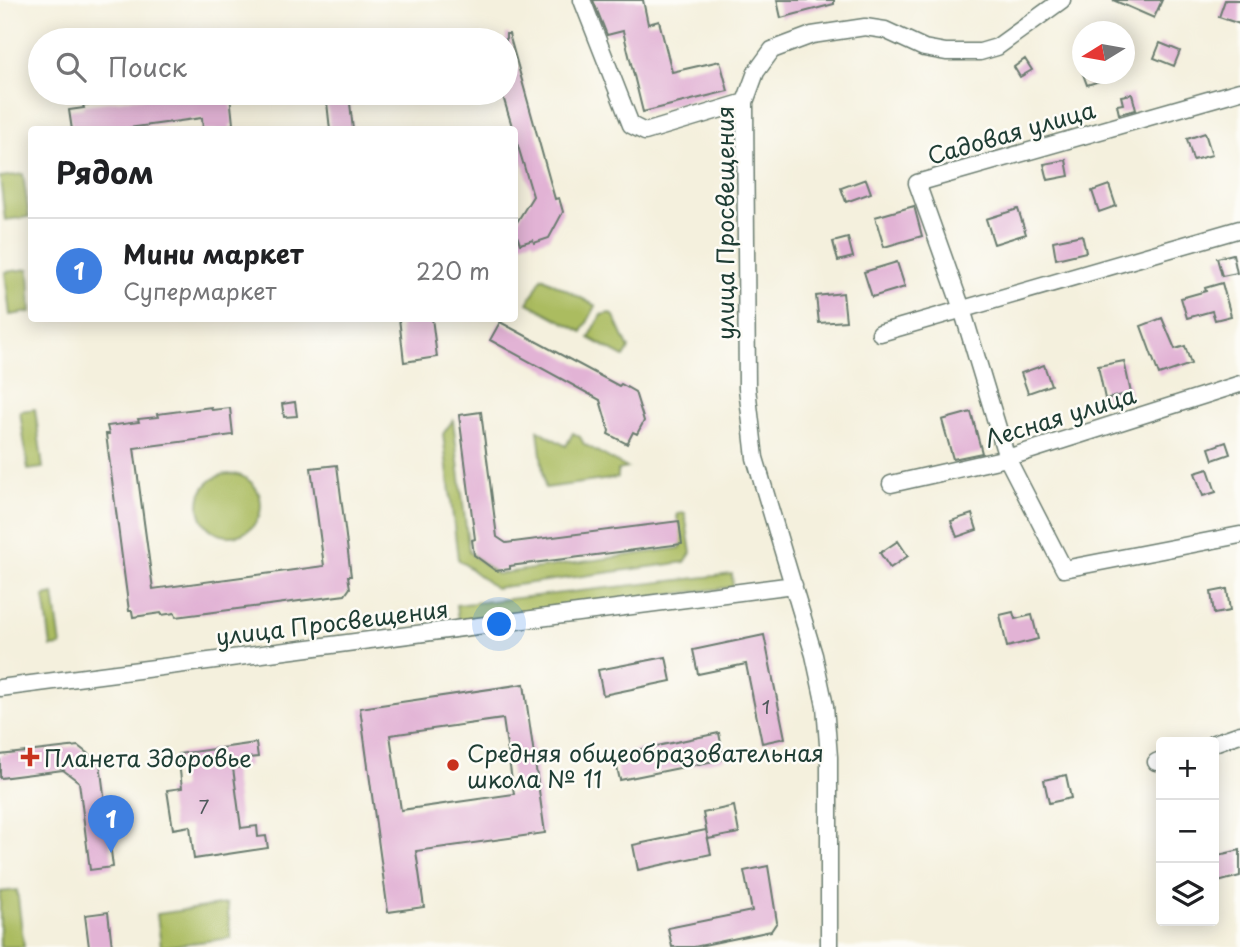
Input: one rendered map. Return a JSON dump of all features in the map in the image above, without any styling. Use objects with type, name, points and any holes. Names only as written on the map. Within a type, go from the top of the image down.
[{"type":"street","points":[[582,0],[631,125],[645,132],[745,102]]},
{"type":"street","name":"улица Просвещения","points":[[829,947],[829,757],[825,706],[794,585],[755,458],[747,388],[745,102],[756,72],[772,50],[812,35],[865,27],[885,30],[923,48],[946,52],[980,52],[997,47],[1062,0]]},
{"type":"street","name":"Садовая улица","points":[[962,310],[916,183],[1240,91]]},
{"type":"street","points":[[880,333],[1240,229]]},
{"type":"street","points":[[962,310],[1007,458],[1064,569],[1240,535]]},
{"type":"street","name":"Лесная улица","points":[[891,484],[1007,458],[1240,384]]},
{"type":"street","name":"улица Просвещения","points":[[0,688],[794,585]]},
{"type":"street","points":[[1219,741],[1240,734]]},
{"type":"green space","points":[[23,174],[28,217],[5,220],[0,177]]},
{"type":"green space","points":[[28,269],[28,312],[10,315],[5,272]]},
{"type":"green space","points":[[542,277],[596,306],[582,332],[528,303]]},
{"type":"green space","points":[[610,313],[614,316],[629,349],[624,357],[589,338],[601,315]]},
{"type":"green space","points":[[35,409],[43,468],[28,470],[20,411]]},
{"type":"green space","points":[[453,420],[469,552],[497,574],[681,548],[677,514],[685,513],[691,553],[685,562],[495,588],[458,559],[443,434]]},
{"type":"green space","points":[[538,430],[566,446],[573,433],[580,437],[584,444],[627,468],[618,470],[618,478],[545,488]]},
{"type":"green space","points":[[224,474],[236,474],[252,483],[259,493],[259,517],[252,527],[236,536],[224,536],[213,531],[204,522],[199,511],[199,499],[204,488],[213,479]]},
{"type":"green space","points":[[732,574],[733,587],[458,620],[456,605]]},
{"type":"green space","points":[[54,594],[61,646],[51,647],[44,596]]},
{"type":"green space","points":[[17,890],[24,947],[0,947],[0,892]]},
{"type":"green space","points":[[227,904],[231,938],[161,947],[157,914]]},
{"type":"building","points":[[593,0],[643,0],[648,24],[659,21],[672,72],[720,61],[728,91],[643,112],[623,31],[607,35]]},
{"type":"building","points":[[777,0],[834,0],[834,4],[781,18]]},
{"type":"building","points":[[1113,0],[1162,0],[1154,18]]},
{"type":"building","points":[[1225,0],[1240,0],[1240,24],[1219,17]]},
{"type":"building","points":[[1160,43],[1180,51],[1174,66],[1154,58]]},
{"type":"building","points":[[1025,59],[1032,70],[1020,77],[1014,67]]},
{"type":"building","points":[[518,66],[555,199],[559,198],[563,212],[549,238],[534,243],[533,240],[520,244],[518,238],[518,220],[533,196],[518,146],[518,126],[512,126],[506,105],[518,105]]},
{"type":"building","points":[[1132,94],[1136,110],[1119,114],[1117,105],[1123,104],[1121,96]]},
{"type":"building","points":[[83,105],[231,105],[233,124],[203,126],[202,118],[143,126],[71,126],[69,110],[84,108]]},
{"type":"building","points":[[327,105],[350,105],[353,126],[330,126]]},
{"type":"building","points":[[1205,133],[1212,155],[1193,160],[1187,139]]},
{"type":"building","points":[[1066,160],[1069,176],[1048,180],[1044,164]]},
{"type":"building","points":[[866,179],[871,193],[846,202],[841,188]]},
{"type":"building","points":[[1109,185],[1116,206],[1099,212],[1092,191]]},
{"type":"building","points":[[914,206],[922,236],[884,247],[875,217]]},
{"type":"building","points":[[1018,209],[1026,234],[994,244],[986,219]]},
{"type":"building","points":[[1082,235],[1086,252],[1056,259],[1053,241]]},
{"type":"building","points":[[848,238],[853,257],[838,261],[833,242]]},
{"type":"building","points":[[1233,254],[1237,273],[1222,276],[1217,258]]},
{"type":"building","points":[[897,262],[905,287],[872,297],[864,272]]},
{"type":"building","points":[[1222,283],[1231,316],[1215,320],[1212,311],[1187,318],[1181,298]]},
{"type":"building","points":[[843,293],[846,321],[819,323],[816,296]]},
{"type":"building","points":[[1162,318],[1175,349],[1185,346],[1191,364],[1159,375],[1141,326]]},
{"type":"building","points":[[399,322],[433,322],[437,357],[404,362]]},
{"type":"building","points":[[500,322],[635,392],[644,421],[637,434],[633,432],[627,444],[608,434],[600,400],[490,340]]},
{"type":"building","points":[[1124,361],[1131,393],[1105,399],[1098,366]]},
{"type":"building","points":[[1044,365],[1051,385],[1028,393],[1021,373]]},
{"type":"building","points":[[295,402],[297,416],[284,417],[282,404]]},
{"type":"building","points":[[211,407],[212,410],[230,408],[233,435],[134,448],[153,589],[324,566],[311,468],[337,465],[351,576],[348,576],[350,588],[345,595],[176,617],[175,613],[161,613],[133,617],[132,611],[129,611],[107,426],[139,422],[138,419],[158,417],[157,414]]},
{"type":"building","points":[[481,412],[497,537],[506,543],[679,521],[682,544],[510,566],[510,569],[496,571],[474,555],[472,540],[475,539],[459,415]]},
{"type":"building","points":[[971,412],[982,453],[953,459],[942,420]]},
{"type":"building","points":[[1226,442],[1230,454],[1213,460],[1209,448]]},
{"type":"building","points":[[1208,469],[1216,492],[1203,496],[1195,473]]},
{"type":"building","points":[[972,514],[977,530],[957,537],[951,521]]},
{"type":"building","points":[[898,541],[908,556],[890,568],[880,553]]},
{"type":"building","points":[[1227,589],[1230,611],[1214,614],[1211,592]]},
{"type":"building","points":[[1013,612],[1015,619],[1032,615],[1038,639],[1007,647],[1000,615]]},
{"type":"building","points":[[764,635],[785,738],[762,743],[746,664],[698,674],[693,650]]},
{"type":"building","points":[[666,657],[671,681],[603,695],[598,670]]},
{"type":"building","points":[[524,684],[545,833],[416,851],[424,907],[388,912],[360,708]],"holes":[[[503,719],[514,794],[401,810],[390,735]]]},
{"type":"building","points":[[719,733],[724,759],[620,780],[614,755]]},
{"type":"building","points":[[256,743],[258,757],[248,758],[249,766],[233,768],[241,828],[257,826],[258,837],[266,836],[268,848],[194,859],[190,826],[173,829],[167,790],[182,788],[178,754]]},
{"type":"building","points":[[78,746],[100,763],[113,867],[90,870],[79,782],[63,770],[0,778],[0,755]]},
{"type":"building","points":[[1066,775],[1071,798],[1049,803],[1044,780]]},
{"type":"building","points":[[734,806],[739,833],[708,839],[703,813]]},
{"type":"building","points":[[706,830],[711,854],[638,870],[633,845]]},
{"type":"building","points":[[1240,850],[1240,876],[1219,882],[1219,855]]},
{"type":"building","points":[[768,866],[777,922],[771,931],[694,947],[672,947],[668,928],[752,911],[744,871]]},
{"type":"building","points":[[108,912],[112,947],[89,947],[85,915]]},
{"type":"place","name":"Планета Здоровье","points":[[30,757]]},
{"type":"place","name":"Средняя общеобразовательная школа № 11","points":[[453,765]]},
{"type":"place","name":"Мини маркет","points":[[111,853]]}]
